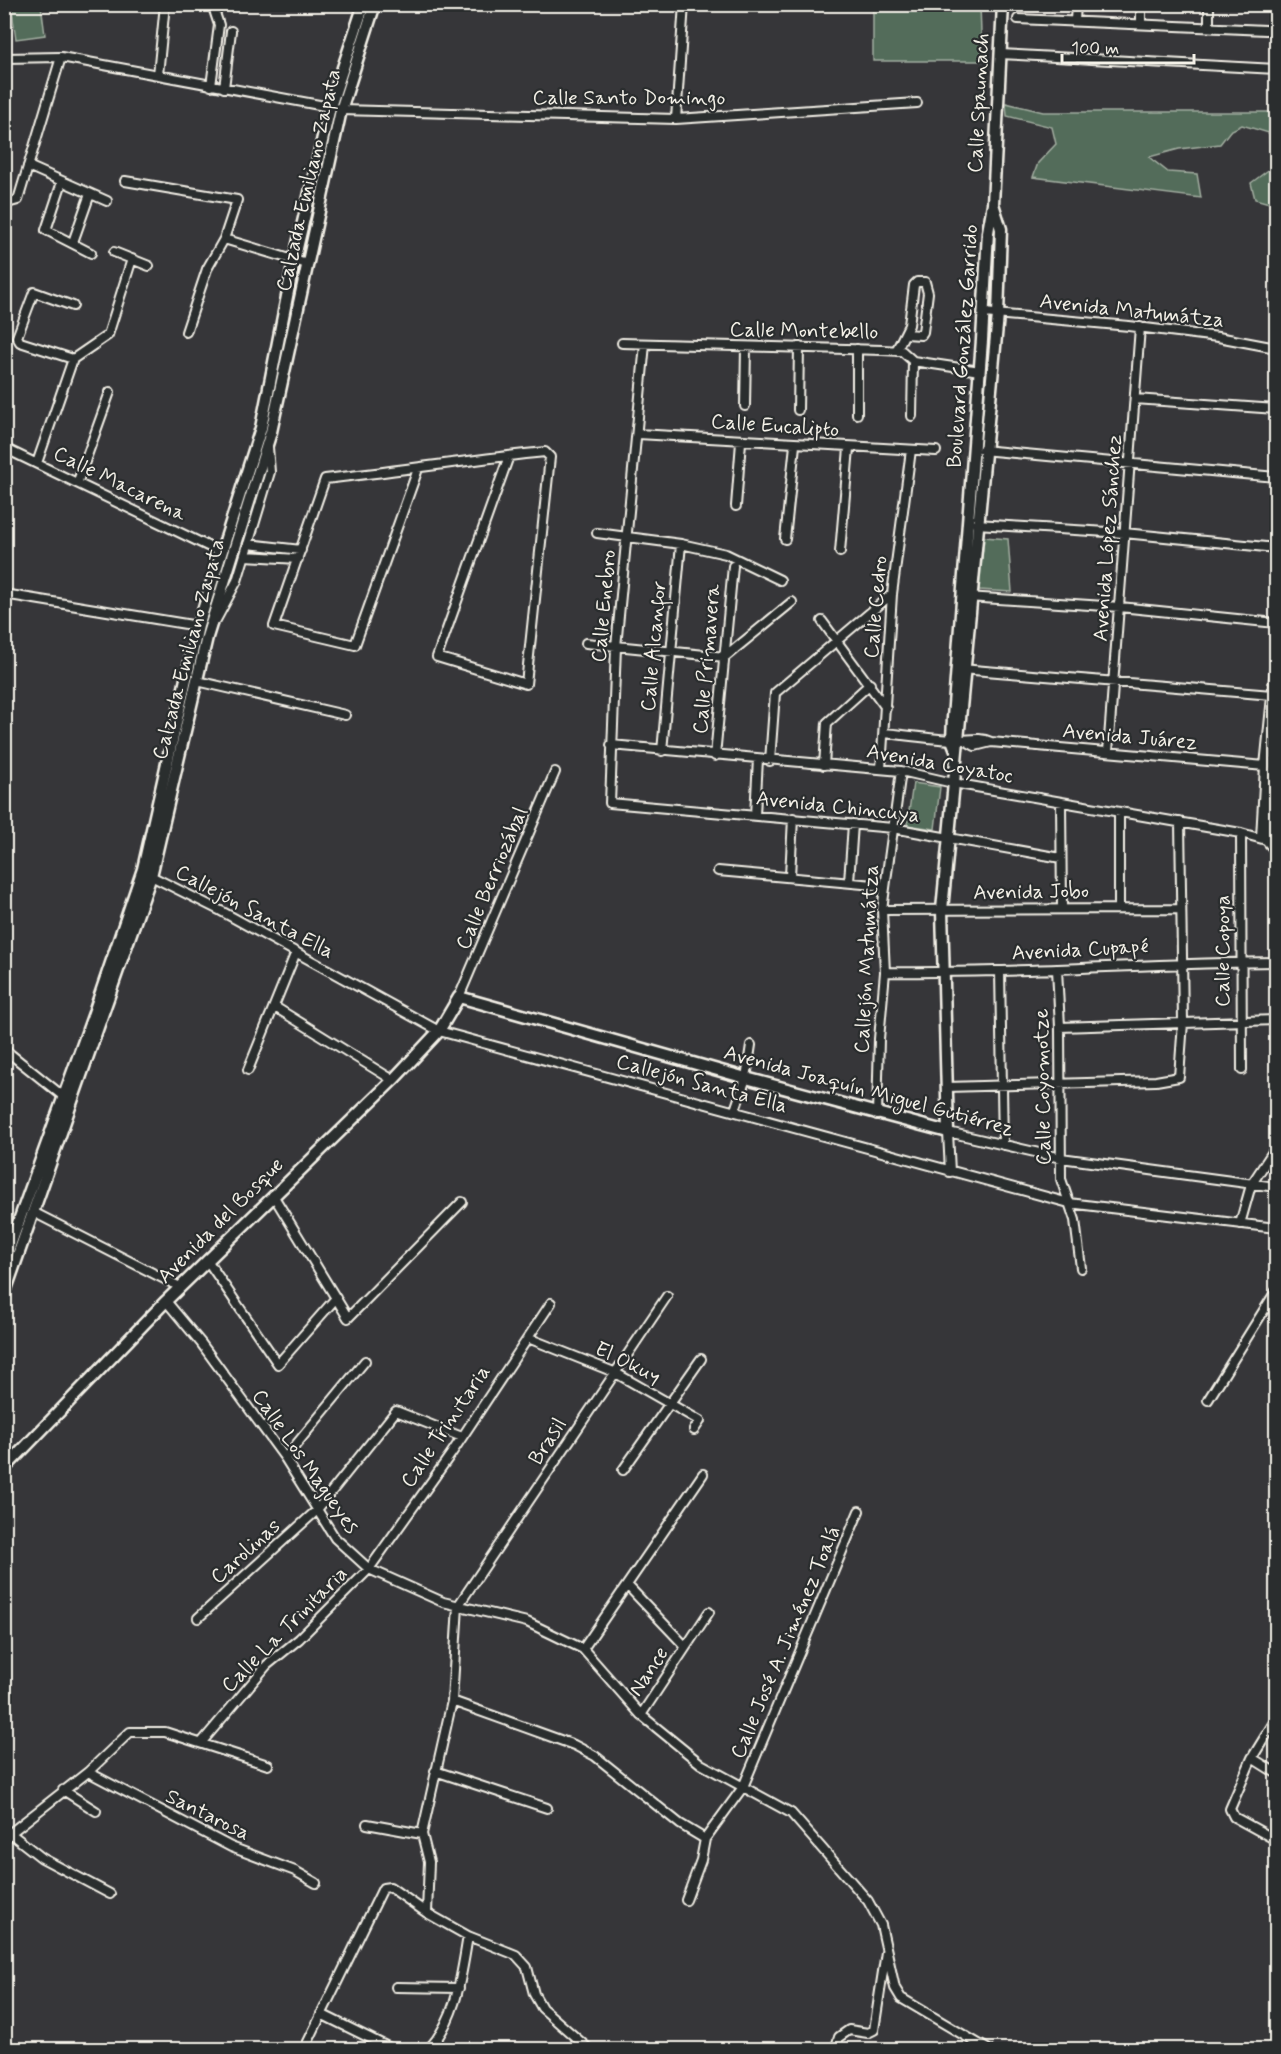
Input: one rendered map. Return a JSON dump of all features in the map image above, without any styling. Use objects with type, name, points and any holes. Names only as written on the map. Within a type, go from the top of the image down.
[{"type":"main road","name":"Calzada Emiliano Zapata","points":[[364,4],[364,22]]},
{"type":"main road","name":"Calzada Emiliano Zapata","points":[[4,1295],[33,1212],[61,1119],[135,910],[198,626],[261,428],[294,261],[335,108],[364,22],[375,4]]},
{"type":"main road","name":"Calle Spaunach","points":[[993,204],[1003,4]]},
{"type":"main road","name":"Calzada Emiliano Zapata","points":[[4,1262],[7,1248],[61,1119],[64,1097],[135,910],[151,876],[207,637],[268,444],[307,264],[335,108]]},
{"type":"main road","name":"Boulevard González Garrido","points":[[980,450],[980,371],[988,232],[993,204]]},
{"type":"main road","name":"Boulevard González Garrido","points":[[948,1132],[942,910],[958,743],[961,669],[973,524],[980,450],[998,315],[1001,229],[993,204]]},
{"type":"main road","name":"Avenida del Bosque","points":[[4,1469],[207,1260],[393,1080],[439,1031],[459,997]]},
{"type":"main road","name":"Avenida Joaquín Miguel Gutiérrez","points":[[459,997],[877,1115],[948,1132]]},
{"type":"street","points":[[158,75],[165,4]]},
{"type":"street","points":[[211,86],[219,25],[212,4]]},
{"type":"street","points":[[676,119],[684,4]]},
{"type":"street","points":[[1075,21],[1076,4]]},
{"type":"street","points":[[1141,4],[1141,24]]},
{"type":"street","points":[[1209,4],[1209,27]]},
{"type":"street","points":[[1018,20],[1266,30]]},
{"type":"street","points":[[224,88],[231,31]]},
{"type":"street","points":[[1000,54],[1276,69]]},
{"type":"street","points":[[4,204],[16,202],[61,57]]},
{"type":"street","name":"Calle Santo Domingo","points":[[4,58],[61,57],[335,108],[676,119],[917,103]]},
{"type":"street","points":[[28,166],[107,201]]},
{"type":"street","points":[[125,181],[237,200],[224,239],[207,269],[186,332]]},
{"type":"street","points":[[62,183],[46,230],[91,253]]},
{"type":"street","points":[[73,242],[90,194]]},
{"type":"street","points":[[224,239],[307,264]]},
{"type":"street","points":[[114,252],[150,266]]},
{"type":"street","points":[[37,463],[73,359],[108,335],[132,259]]},
{"type":"street","points":[[896,351],[901,336],[921,335],[928,293],[925,282],[917,282],[912,290],[906,334]]},
{"type":"street","points":[[73,306],[34,292],[17,337],[20,342],[73,359]]},
{"type":"street","name":"Avenida Matumátza","points":[[984,314],[1218,336],[1276,348]]},
{"type":"street","name":"Avenida López Sánchez","points":[[1108,752],[1140,327]]},
{"type":"street","name":"Calle Montebello","points":[[622,343],[902,351],[913,361],[980,371]]},
{"type":"street","name":"Calle Enebro","points":[[610,803],[616,647],[645,344]]},
{"type":"street","points":[[745,406],[746,347]]},
{"type":"street","points":[[798,410],[799,347]]},
{"type":"street","points":[[857,349],[857,414]]},
{"type":"street","points":[[912,416],[913,361]]},
{"type":"street","points":[[78,481],[110,392]]},
{"type":"street","points":[[1135,399],[1276,409]]},
{"type":"street","name":"Calle Eucalipto","points":[[638,434],[741,442],[936,451]]},
{"type":"street","points":[[736,506],[741,442]]},
{"type":"street","points":[[207,637],[237,581],[245,556],[270,472],[268,444]]},
{"type":"street","points":[[786,539],[795,445]]},
{"type":"street","name":"Calle Macarena","points":[[4,448],[78,481],[220,552]]},
{"type":"street","points":[[840,552],[849,448]]},
{"type":"street","name":"Calle Cedro","points":[[881,769],[892,594],[911,450]]},
{"type":"street","points":[[980,450],[1276,477]]},
{"type":"street","points":[[417,469],[356,645],[274,626],[325,479],[417,469],[509,456],[545,452],[550,457],[526,684],[437,657],[509,456]]},
{"type":"street","points":[[973,524],[1124,534],[1276,548]]},
{"type":"street","points":[[597,533],[628,535],[726,554],[780,580]]},
{"type":"street","points":[[248,544],[301,549]]},
{"type":"street","name":"Calle Alcanfor","points":[[662,751],[681,544]]},
{"type":"street","points":[[245,556],[298,559]]},
{"type":"street","name":"Calle Primavera","points":[[715,756],[733,566]]},
{"type":"street","points":[[4,594],[198,626]]},
{"type":"street","points":[[770,760],[775,693],[892,594]]},
{"type":"street","points":[[967,597],[1120,607],[1276,623]]},
{"type":"street","points":[[586,643],[724,657],[792,602]]},
{"type":"street","points":[[822,621],[886,708]]},
{"type":"street","points":[[1276,657],[1265,766],[1264,839],[1276,852]]},
{"type":"street","points":[[961,669],[1272,695]]},
{"type":"street","points":[[197,681],[345,715]]},
{"type":"street","points":[[824,765],[827,723],[870,684]]},
{"type":"street","name":"Avenida Juárez","points":[[884,733],[975,746],[991,742],[1265,766]]},
{"type":"street","points":[[1264,839],[1274,797],[1276,741]]},
{"type":"street","name":"Avenida Coyatoc","points":[[611,745],[901,771],[953,783],[1180,822],[1264,839]]},
{"type":"street","points":[[755,815],[758,759]]},
{"type":"street","name":"Callejón Matumátza","points":[[877,1115],[879,1039],[885,972],[882,910],[901,771]]},
{"type":"street","name":"Calle Berriozábal","points":[[459,997],[555,772]]},
{"type":"street","name":"Avenida Chincuya","points":[[610,803],[893,828],[1061,858]]},
{"type":"street","points":[[1062,803],[1062,909]]},
{"type":"street","points":[[1119,812],[1119,908]]},
{"type":"street","points":[[790,876],[793,818]]},
{"type":"street","points":[[947,1087],[1156,1081],[1179,1077],[1183,1022],[1180,963],[1180,822]]},
{"type":"street","points":[[849,882],[853,824]]},
{"type":"street","name":"Calle Copoya","points":[[1241,833],[1242,1070]]},
{"type":"street","points":[[718,871],[885,886]]},
{"type":"street","name":"Callejón Santa Ella","points":[[151,876],[297,952],[439,1031],[1069,1203],[1276,1228]]},
{"type":"street","name":"Avenida Jobo","points":[[882,910],[1180,909]]},
{"type":"street","points":[[248,1070],[297,952]]},
{"type":"street","name":"Avenida Cupapé","points":[[885,972],[942,973],[1180,963],[1276,962]]},
{"type":"street","name":"Calle Coyomotze","points":[[1057,969],[1060,1028],[1061,1179],[1075,1220],[1081,1268]]},
{"type":"street","points":[[1000,971],[1003,1145]]},
{"type":"street","points":[[275,1007],[393,1080]]},
{"type":"street","points":[[1060,1028],[1276,1020]]},
{"type":"street","points":[[735,1110],[746,1078],[751,1045]]},
{"type":"street","points":[[4,1049],[64,1097]]},
{"type":"street","name":"Avenida Joaquín Miguel Gutiérrez","points":[[948,1132],[1062,1158],[1276,1187]]},
{"type":"street","name":"Boulevard González Garrido","points":[[948,1132],[950,1172]]},
{"type":"street","points":[[1240,1224],[1251,1185],[1276,1147]]},
{"type":"street","points":[[273,1195],[348,1318],[462,1202]]},
{"type":"street","points":[[33,1212],[180,1287]]},
{"type":"street","points":[[207,1260],[278,1364],[336,1298]]},
{"type":"street","points":[[1208,1400],[1276,1291]]},
{"type":"street","name":"Brasil","points":[[458,1606],[667,1296]]},
{"type":"street","name":"Calle Los Magueyes","points":[[166,1301],[201,1343],[285,1458],[316,1511],[335,1538],[369,1569],[413,1590],[458,1606],[527,1622],[583,1649],[641,1715],[701,1764],[791,1813],[868,1901],[887,1944],[895,1988],[901,1998],[989,2049]]},
{"type":"street","name":"Calle Trinitaria","points":[[369,1569],[462,1437],[492,1388],[551,1302]]},
{"type":"street","name":"El Okuy","points":[[528,1338],[614,1372],[700,1421],[694,1430]]},
{"type":"street","points":[[623,1470],[701,1359]]},
{"type":"street","points":[[285,1458],[365,1361]]},
{"type":"street","name":"Carolinas","points":[[198,1618],[316,1511],[396,1411],[462,1437]]},
{"type":"street","points":[[583,1649],[703,1474]]},
{"type":"street","name":"Calle José A. Jiménez Toalá","points":[[705,1839],[743,1787],[859,1511]]},
{"type":"street","name":"Calle La Trinitaria","points":[[202,1742],[267,1665],[299,1639],[369,1569]]},
{"type":"street","points":[[627,1585],[685,1646]]},
{"type":"street","points":[[427,1913],[429,1862],[422,1834],[452,1701],[458,1606]]},
{"type":"street","name":"Nance","points":[[641,1715],[709,1612]]},
{"type":"street","points":[[452,1701],[574,1745],[595,1756],[664,1812],[705,1839],[701,1860],[686,1900]]},
{"type":"street","points":[[1276,1719],[1252,1758],[1233,1798],[1231,1814],[1276,1840]]},
{"type":"street","points":[[110,1894],[42,1858],[8,1836],[88,1772],[130,1732],[165,1732],[268,1765]]},
{"type":"street","points":[[1252,1758],[1276,1773]]},
{"type":"street","points":[[435,1771],[547,1808]]},
{"type":"street","name":"Santarosa","points":[[88,1772],[231,1847],[294,1871],[316,1883]]},
{"type":"street","points":[[63,1790],[96,1811]]},
{"type":"street","points":[[367,1824],[422,1834]]},
{"type":"street","points":[[303,2049],[383,1888],[390,1887],[427,1913],[468,1936],[516,1955],[527,1967],[534,1994],[542,2008],[590,2049]]},
{"type":"street","points":[[428,2049],[450,2019],[459,1988],[468,1936]]},
{"type":"street","points":[[835,2049],[839,2037],[849,2030],[868,2033],[874,2030],[887,1944]]},
{"type":"street","points":[[396,1987],[459,1988]]},
{"type":"street","points":[[321,2014],[394,2049]]},
{"type":"street","points":[[572,2049],[579,2041]]},
{"type":"green space","points":[[11,5],[41,5],[45,35],[16,39]]},
{"type":"green space","points":[[873,5],[980,5],[982,61],[873,61]]},
{"type":"green space","points":[[1006,103],[1043,112],[1276,112],[1276,205],[1255,199],[1251,183],[1271,168],[1269,133],[1242,125],[1230,131],[1220,144],[1179,149],[1149,157],[1168,172],[1197,174],[1201,198],[1033,177],[1038,163],[1056,144],[1052,127],[1007,116]]},
{"type":"green space","points":[[984,537],[1008,539],[1012,592],[979,590]]},
{"type":"green space","points":[[913,783],[940,787],[935,829],[907,825]]}]
